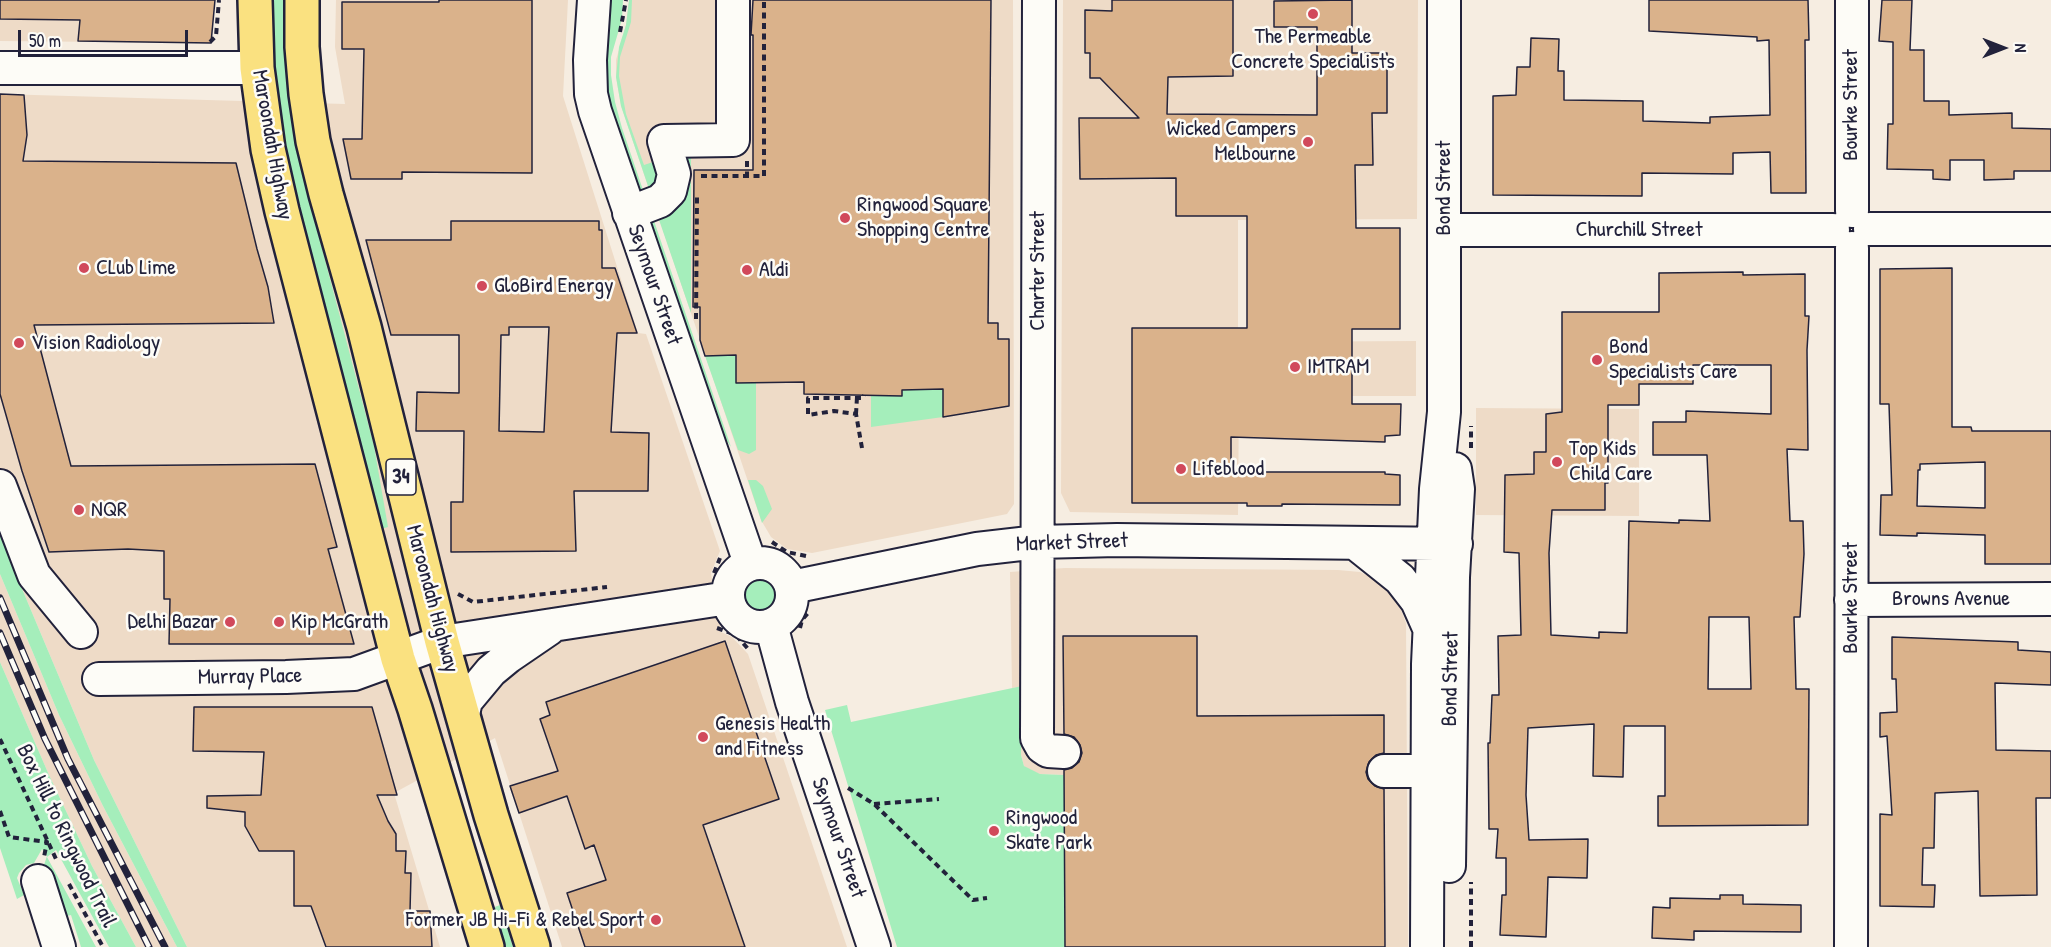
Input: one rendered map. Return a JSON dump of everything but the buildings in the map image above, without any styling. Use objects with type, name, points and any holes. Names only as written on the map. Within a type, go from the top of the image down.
[{"type":"highway","name":"Maroondah Highway","points":[[255,0],[257,68],[268,149],[282,211],[398,659],[416,709],[487,947]]},
{"type":"highway","name":"Maroondah Highway","points":[[302,0],[302,47],[306,93],[314,141],[364,327],[442,642],[491,815],[533,947]]},
{"type":"highway","points":[[395,453],[388,499],[394,540],[415,619],[413,638],[398,659]]},
{"type":"street","name":"Seymour Street","points":[[594,0],[590,60],[591,93],[600,128],[629,213],[736,557]]},
{"type":"street","points":[[629,213],[660,201],[670,191],[674,174],[664,141],[733,140],[733,0]]},
{"type":"street","name":"Charter Street","points":[[1039,0],[1037,738],[1048,752],[1064,752]]},
{"type":"street","name":"Bond Street","points":[[1427,947],[1453,578],[1445,544],[1438,468],[1458,419],[1444,230],[1444,0]]},
{"type":"street","name":"Bourke Street","points":[[1851,947],[1852,0]]},
{"type":"street","points":[[0,68],[257,68]]},
{"type":"street","name":"Churchill Street","points":[[1444,230],[2051,229]]},
{"type":"street","points":[[0,486],[34,575],[81,633]]},
{"type":"street","name":"Market Street","points":[[792,587],[977,549],[1038,542],[1117,554],[1355,543],[1445,544]]},
{"type":"street","points":[[1355,543],[1400,579],[1417,601],[1429,628]]},
{"type":"street","name":"Bond Street","points":[[1445,544],[1429,628],[1449,947]]},
{"type":"street","points":[[720,587],[730,608],[743,622],[761,627],[785,627],[792,587],[781,570],[772,564],[736,557]]},
{"type":"street","points":[[442,642],[557,623],[720,587],[730,581],[742,568],[736,557]]},
{"type":"street","name":"Browns Avenue","points":[[1851,600],[2051,599]]},
{"type":"street","points":[[463,714],[466,702],[491,671],[557,623]]},
{"type":"street","name":"Seymour Street","points":[[785,627],[792,702],[874,947]]},
{"type":"street","name":"Murray Place","points":[[99,679],[343,676],[442,642]]},
{"type":"street","points":[[1384,771],[1438,771]]},
{"type":"street","points":[[53,873],[59,947]]},
{"type":"path","points":[[620,34],[626,0]]},
{"type":"path","points":[[747,170],[747,176]]},
{"type":"path","points":[[856,414],[834,411],[808,415],[808,398],[863,398],[864,394]]},
{"type":"path","points":[[857,397],[856,414],[862,448]]},
{"type":"path","points":[[1458,419],[1472,449]]},
{"type":"path","points":[[767,536],[775,546],[787,552],[811,556]]},
{"type":"path","points":[[720,587],[736,557]]},
{"type":"path","points":[[473,602],[612,587]]},
{"type":"path","points":[[785,627],[802,620],[814,608]]},
{"type":"path","points":[[708,627],[736,635],[750,651]]},
{"type":"path","name":"Box Hill to Ringwood Trail","points":[[0,739],[46,843],[53,873],[103,947]]},
{"type":"path","points":[[843,784],[874,804],[973,900],[987,898]]},
{"type":"path","points":[[874,804],[939,799]]},
{"type":"path","points":[[0,811],[9,837],[46,843]]},
{"type":"shaded area","points":[[0,0],[214,0],[211,43],[0,41]]},
{"type":"shaded area","points":[[336,0],[568,0],[563,96],[638,333],[646,334],[720,551],[711,573],[721,632],[732,637],[748,654],[847,947],[562,947],[495,738],[394,793],[440,947],[187,947],[94,760],[12,565],[0,528],[0,94],[345,104],[335,47]]},
{"type":"shaded area","points":[[629,0],[1013,0],[1014,504],[1007,514],[812,553],[787,549],[771,537],[761,520],[621,106],[616,77],[616,60],[626,25]]},
{"type":"shaded area","points":[[1063,0],[1418,0],[1417,219],[1238,220],[1238,342],[1416,341],[1416,396],[1239,396],[1238,515],[1070,512],[1061,493]]},
{"type":"shaded area","name":"Top Kids Child Care","points":[[1476,408],[1639,409],[1639,516],[1476,515]]},
{"type":"shaded area","points":[[1065,568],[1338,570],[1360,572],[1375,579],[1387,590],[1401,610],[1406,623],[1408,947],[1065,947],[1064,775],[1040,774],[1030,771],[1024,766],[1021,755],[1022,687],[1012,688],[1010,572]]},
{"type":"shaded area","points":[[0,574],[59,715],[103,806],[177,947],[136,947],[92,866],[0,662]]},
{"type":"green space","points":[[274,0],[286,0],[285,60],[295,132],[304,180],[374,446],[388,527],[381,529],[285,154],[278,112],[272,46]]},
{"type":"green space","points":[[609,0],[623,0],[622,19],[611,57],[611,75],[622,128],[644,193],[638,190],[609,108],[605,66]]},
{"type":"green space","points":[[629,0],[632,0],[631,22],[620,57],[619,76],[626,114],[644,165],[659,160],[663,177],[650,192],[621,106],[616,77],[619,47],[626,25]]},
{"type":"green space","points":[[691,149],[691,313],[657,214],[682,157]]},
{"type":"green space","points":[[652,215],[731,447],[719,429],[648,221]]},
{"type":"green space","points":[[736,355],[736,383],[756,383],[756,450],[749,454],[738,450],[705,356]]},
{"type":"green space","points":[[943,389],[943,417],[871,427],[871,395],[902,396],[902,390]]},
{"type":"green space","points":[[748,480],[756,480],[763,486],[772,509],[762,523]]},
{"type":"green space","points":[[0,528],[12,565],[94,760],[187,947],[177,947],[103,806],[59,715],[0,574]]},
{"type":"green space","points":[[759,575],[771,581],[777,593],[771,605],[759,611],[747,605],[741,593],[747,581]]},
{"type":"green space","points":[[0,662],[92,866],[136,947],[109,947],[56,850],[47,857],[96,947],[81,947],[71,915],[63,917],[55,876],[50,868],[44,865],[47,856],[42,849],[34,863],[26,865],[19,873],[17,878],[24,895],[17,899],[0,848]]},
{"type":"green space","points":[[1022,686],[1021,755],[1024,766],[1040,774],[1064,775],[1065,947],[897,947],[825,710],[847,705],[851,722]]},
{"type":"green space","points":[[500,905],[513,947],[504,947],[492,908]]},
{"type":"railway","points":[[0,598],[68,759],[165,947]]},
{"type":"railway","points":[[0,633],[45,739],[149,947]]},
{"type":"place","name":"The Permeable Concrete Specialists","points":[[1313,14]]},
{"type":"place","name":"Wicked Campers Melbourne","points":[[1308,142]]},
{"type":"place","name":"Ringwood Square Shopping Centre","points":[[845,218]]},
{"type":"place","name":"CLub Lime","points":[[84,268]]},
{"type":"place","name":"Aldi","points":[[747,270]]},
{"type":"place","name":"GloBird Energy","points":[[482,286]]},
{"type":"place","name":"Vision Radiology","points":[[19,343]]},
{"type":"place","name":"Bond Specialists Care","points":[[1597,360]]},
{"type":"place","name":"IMTRAM","points":[[1295,367]]},
{"type":"place","name":"Top Kids Child Care","points":[[1557,462]]},
{"type":"place","name":"Lifeblood","points":[[1181,469]]},
{"type":"place","name":"NQR","points":[[79,510]]},
{"type":"place","name":"Delhi Bazar","points":[[230,622]]},
{"type":"place","name":"Kip McGrath","points":[[279,622]]},
{"type":"place","name":"Genesis Health and Fitness","points":[[703,737]]},
{"type":"place","name":"Ringwood Skate Park","points":[[994,831]]},
{"type":"place","name":"Former JB Hi-Fi & Rebel Sport","points":[[656,920]]}]
